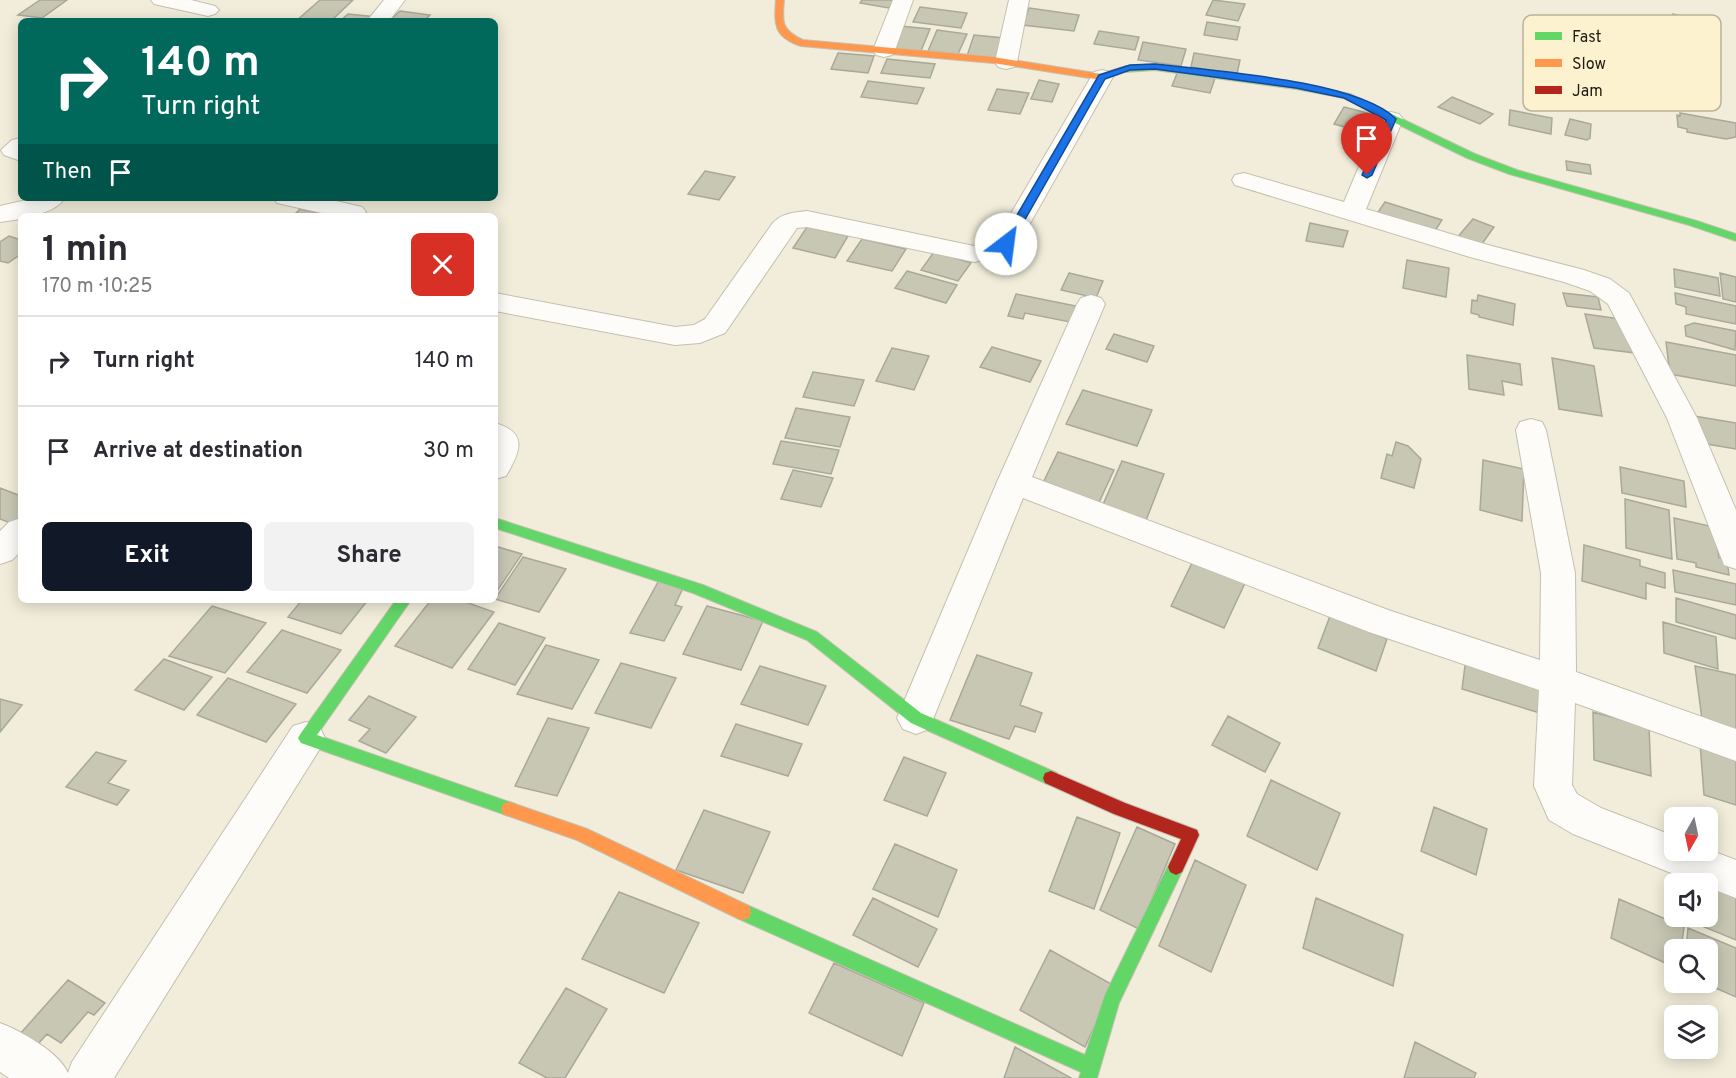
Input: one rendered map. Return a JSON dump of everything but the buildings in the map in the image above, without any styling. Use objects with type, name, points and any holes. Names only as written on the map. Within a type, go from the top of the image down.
[{"type":"street","points":[[161,0],[208,10]]},
{"type":"street","points":[[380,18],[395,0]]},
{"type":"street","points":[[780,0],[778,25],[784,36],[801,43],[1006,62],[1102,77],[1130,68],[1155,66],[1231,76],[1347,96],[1471,156],[1514,172],[1693,223],[1736,238]]},
{"type":"street","points":[[884,50],[903,0]]},
{"type":"street","points":[[1006,62],[1018,0]]},
{"type":"street","points":[[498,303],[675,336],[700,334],[715,326],[780,230],[789,221],[807,219],[975,254],[1006,244],[1102,77]]},
{"type":"street","points":[[1352,212],[1391,119]]},
{"type":"street","points":[[1244,180],[1574,276],[1600,285],[1619,299],[1677,409],[1728,530],[1736,556]]},
{"type":"street","points":[[0,214],[9,214],[50,201]]},
{"type":"street","points":[[300,201],[352,213]]},
{"type":"street","points":[[916,718],[1013,482],[1091,304]]},
{"type":"street","points":[[1531,430],[1558,573],[1558,681],[1553,786],[1563,807],[1587,821],[1736,879]]},
{"type":"street","points":[[498,436],[502,438],[504,452],[498,463]]},
{"type":"street","points":[[1013,482],[1381,622],[1558,681],[1736,745]]},
{"type":"street","points":[[306,738],[581,834],[770,926],[1090,1072],[1111,1001],[1191,835],[1120,809],[916,718],[812,636],[698,589],[498,525]]},
{"type":"street","points":[[0,551],[18,534]]},
{"type":"street","points":[[88,1078],[306,738],[402,603]]},
{"type":"street","points":[[0,1045],[47,1078]]},
{"type":"traffic: fast","points":[[1126,69],[1155,67],[1296,86],[1347,96],[1471,156],[1513,172],[1693,223],[1736,238]]},
{"type":"traffic: fast","points":[[498,524],[698,589],[812,636],[916,718],[1051,778]]},
{"type":"traffic: fast","points":[[402,603],[306,738],[509,809]]},
{"type":"traffic: fast","points":[[1091,1067],[1111,1001],[1176,867]]},
{"type":"traffic: fast","points":[[743,912],[1091,1067],[1088,1078]]},
{"type":"traffic: slow","points":[[780,0],[780,27],[786,35],[801,43],[993,60],[1102,77],[1126,69]]},
{"type":"traffic: slow","points":[[509,809],[581,834],[743,912]]},
{"type":"traffic: jam","points":[[1051,778],[1120,809],[1191,835],[1176,867]]},
{"type":"route","points":[[1006,244],[1102,77],[1130,68],[1155,66],[1296,86],[1347,96],[1391,119],[1367,175]]}]
